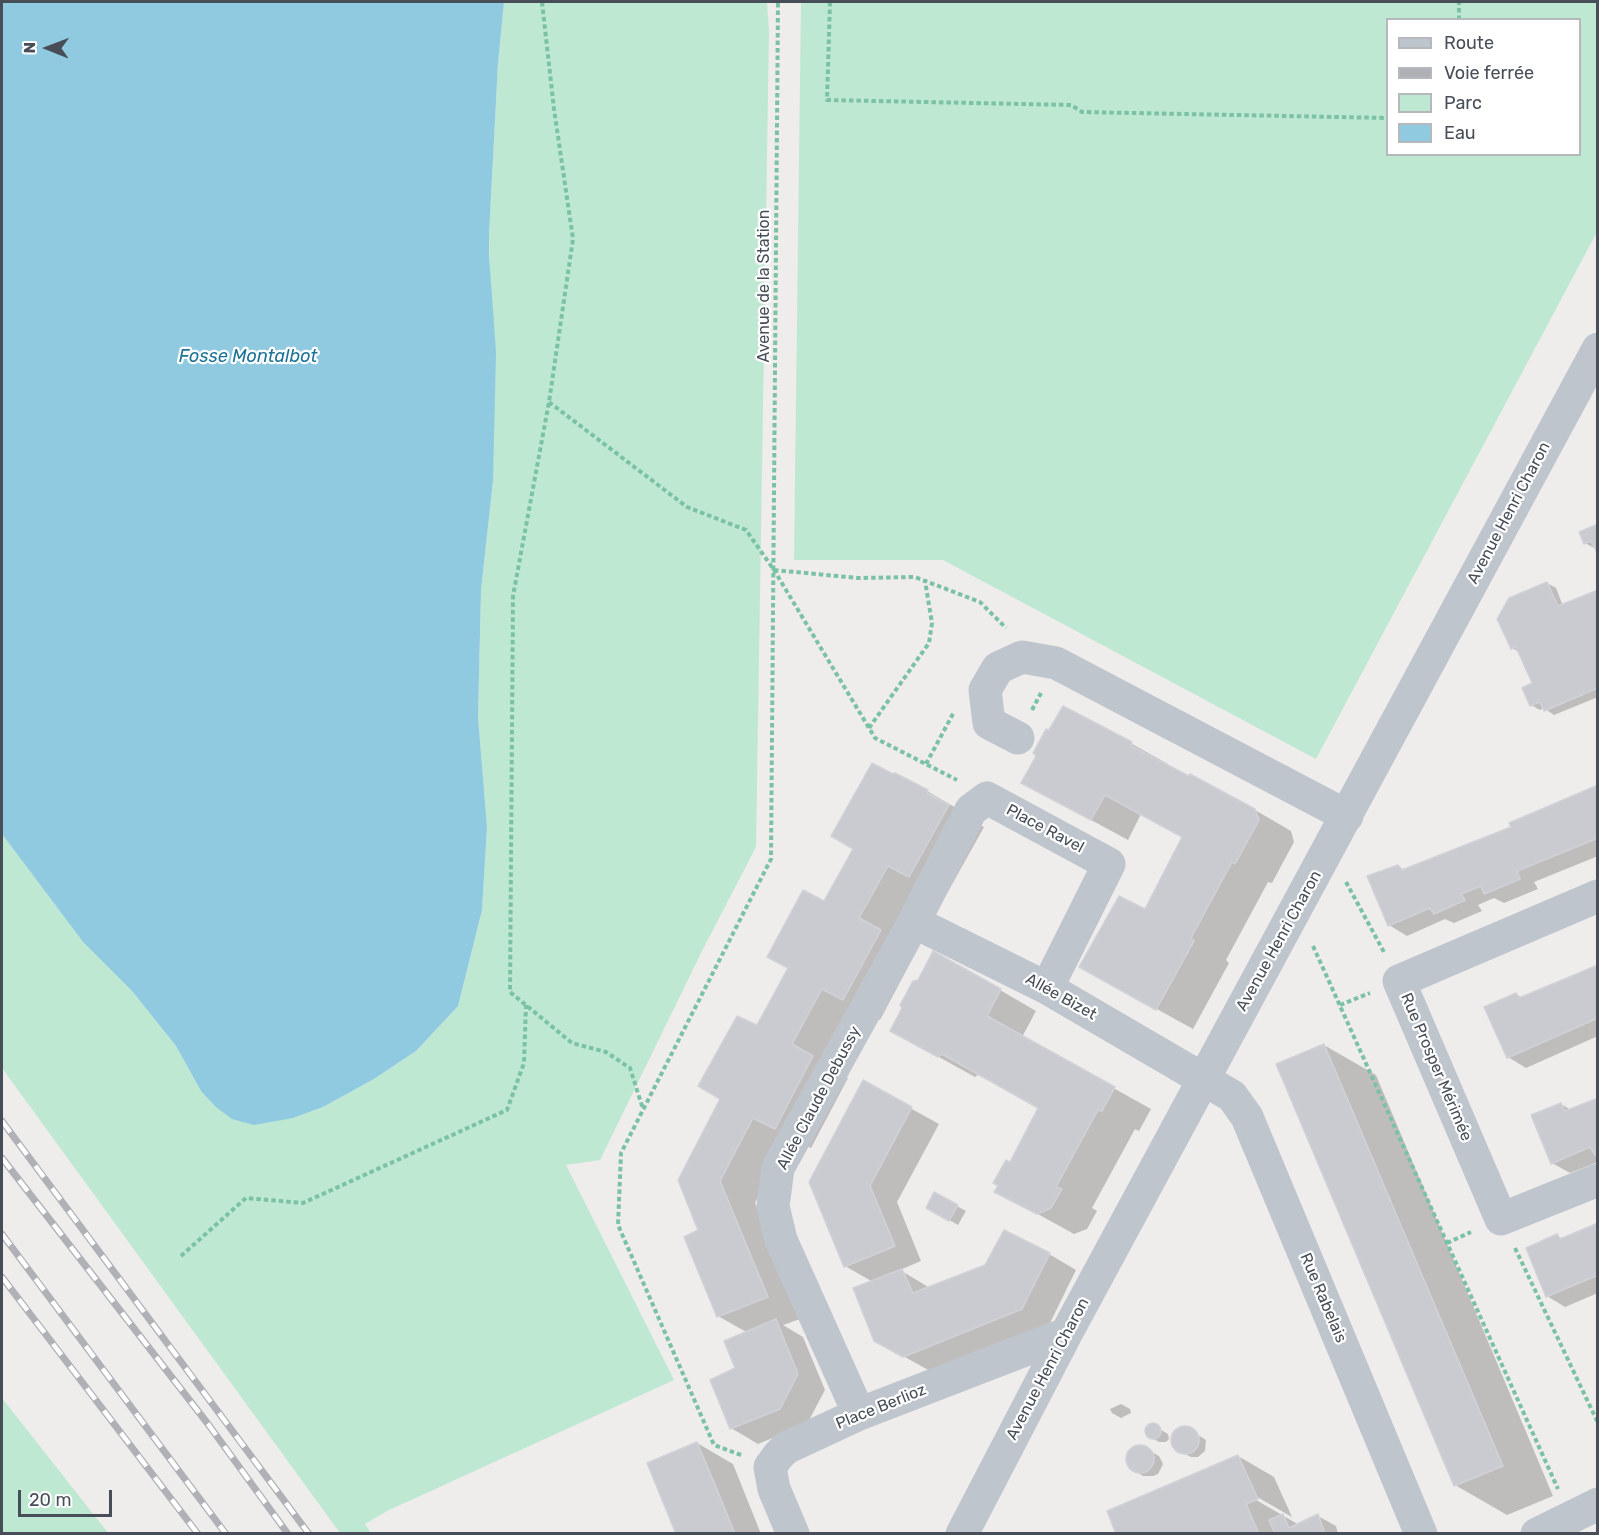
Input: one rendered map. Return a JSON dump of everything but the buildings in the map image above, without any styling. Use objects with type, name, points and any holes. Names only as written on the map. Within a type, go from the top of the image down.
[{"type":"street","name":"Avenue Henri Charon","points":[[962,1533],[1204,1078],[1596,358]]},
{"type":"street","points":[[1018,738],[989,723],[985,690],[998,668],[1022,657],[1047,661],[1347,816]]},
{"type":"street","name":"Place Ravel","points":[[915,922],[971,810],[987,798],[1109,864],[1047,988]]},
{"type":"street","name":"Rue Prosper Mérimée","points":[[1501,1220],[1399,981],[1598,896]]},
{"type":"street","name":"Allée Bizet","points":[[915,922],[1047,988],[1204,1078]]},
{"type":"street","name":"Allée Claude Debussy","points":[[859,1414],[781,1240],[773,1206],[778,1168],[915,922]]},
{"type":"street","name":"Rue Rabelais","points":[[1204,1078],[1232,1095],[1247,1117],[1421,1533]]},
{"type":"street","points":[[1501,1220],[1598,1180]]},
{"type":"street","name":"Place Berlioz","points":[[770,1467],[786,1448],[859,1414],[1066,1334]]},
{"type":"street","points":[[770,1467],[774,1489],[793,1533]]},
{"type":"street","points":[[1537,1533],[1584,1510]]},
{"type":"path","points":[[542,2],[554,110],[573,239],[549,402],[513,596],[510,992],[572,1043],[606,1052],[630,1068],[643,1109]]},
{"type":"path","name":"Avenue de la Station","points":[[770,1467],[714,1445],[618,1225],[621,1153],[771,859],[778,2]]},
{"type":"path","points":[[830,2],[827,100],[1071,105],[1082,112],[1386,118]]},
{"type":"path","points":[[1459,2],[1459,18]]},
{"type":"path","points":[[549,402],[687,507],[746,530],[774,570],[875,738],[987,798]]},
{"type":"path","points":[[774,570],[858,578],[915,578],[980,602],[1047,661],[1018,738]]},
{"type":"path","points":[[869,728],[929,644],[932,623],[925,581]]},
{"type":"path","points":[[1329,849],[1399,981]]},
{"type":"path","points":[[1296,909],[1584,1510]]},
{"type":"path","points":[[181,1256],[246,1198],[303,1203],[507,1110],[524,1063],[526,1005]]},
{"type":"path","points":[[1501,1220],[1598,1423]]},
{"type":"green space","points":[[504,2],[767,2],[769,31],[756,847],[703,949],[600,1160],[566,1165],[674,1380],[387,1511],[365,1524],[371,1533],[340,1533],[2,1068],[2,834],[83,942],[132,991],[176,1046],[201,1091],[293,1118],[323,1107],[374,1079],[416,1051],[458,1006],[482,910],[487,827],[478,717],[481,590],[493,481],[489,235],[498,63]]},
{"type":"green space","points":[[801,2],[1597,2],[1597,232],[1316,759],[943,560],[794,560]]},
{"type":"green space","points":[[2,1398],[108,1533],[2,1533]]},
{"type":"water","name":"Fosse Montalbot","points":[[2,2],[504,2],[498,63],[489,235],[496,352],[493,481],[481,590],[478,717],[487,827],[482,910],[458,1006],[416,1051],[374,1079],[323,1107],[293,1118],[254,1125],[232,1119],[216,1107],[201,1091],[176,1046],[132,991],[83,942],[2,834]]},
{"type":"railway","points":[[2,1121],[309,1534]]},
{"type":"railway","points":[[2,1158],[208,1424],[288,1534]]},
{"type":"railway","points":[[2,1234],[226,1534]]},
{"type":"railway","points":[[2,1277],[198,1534]]}]
